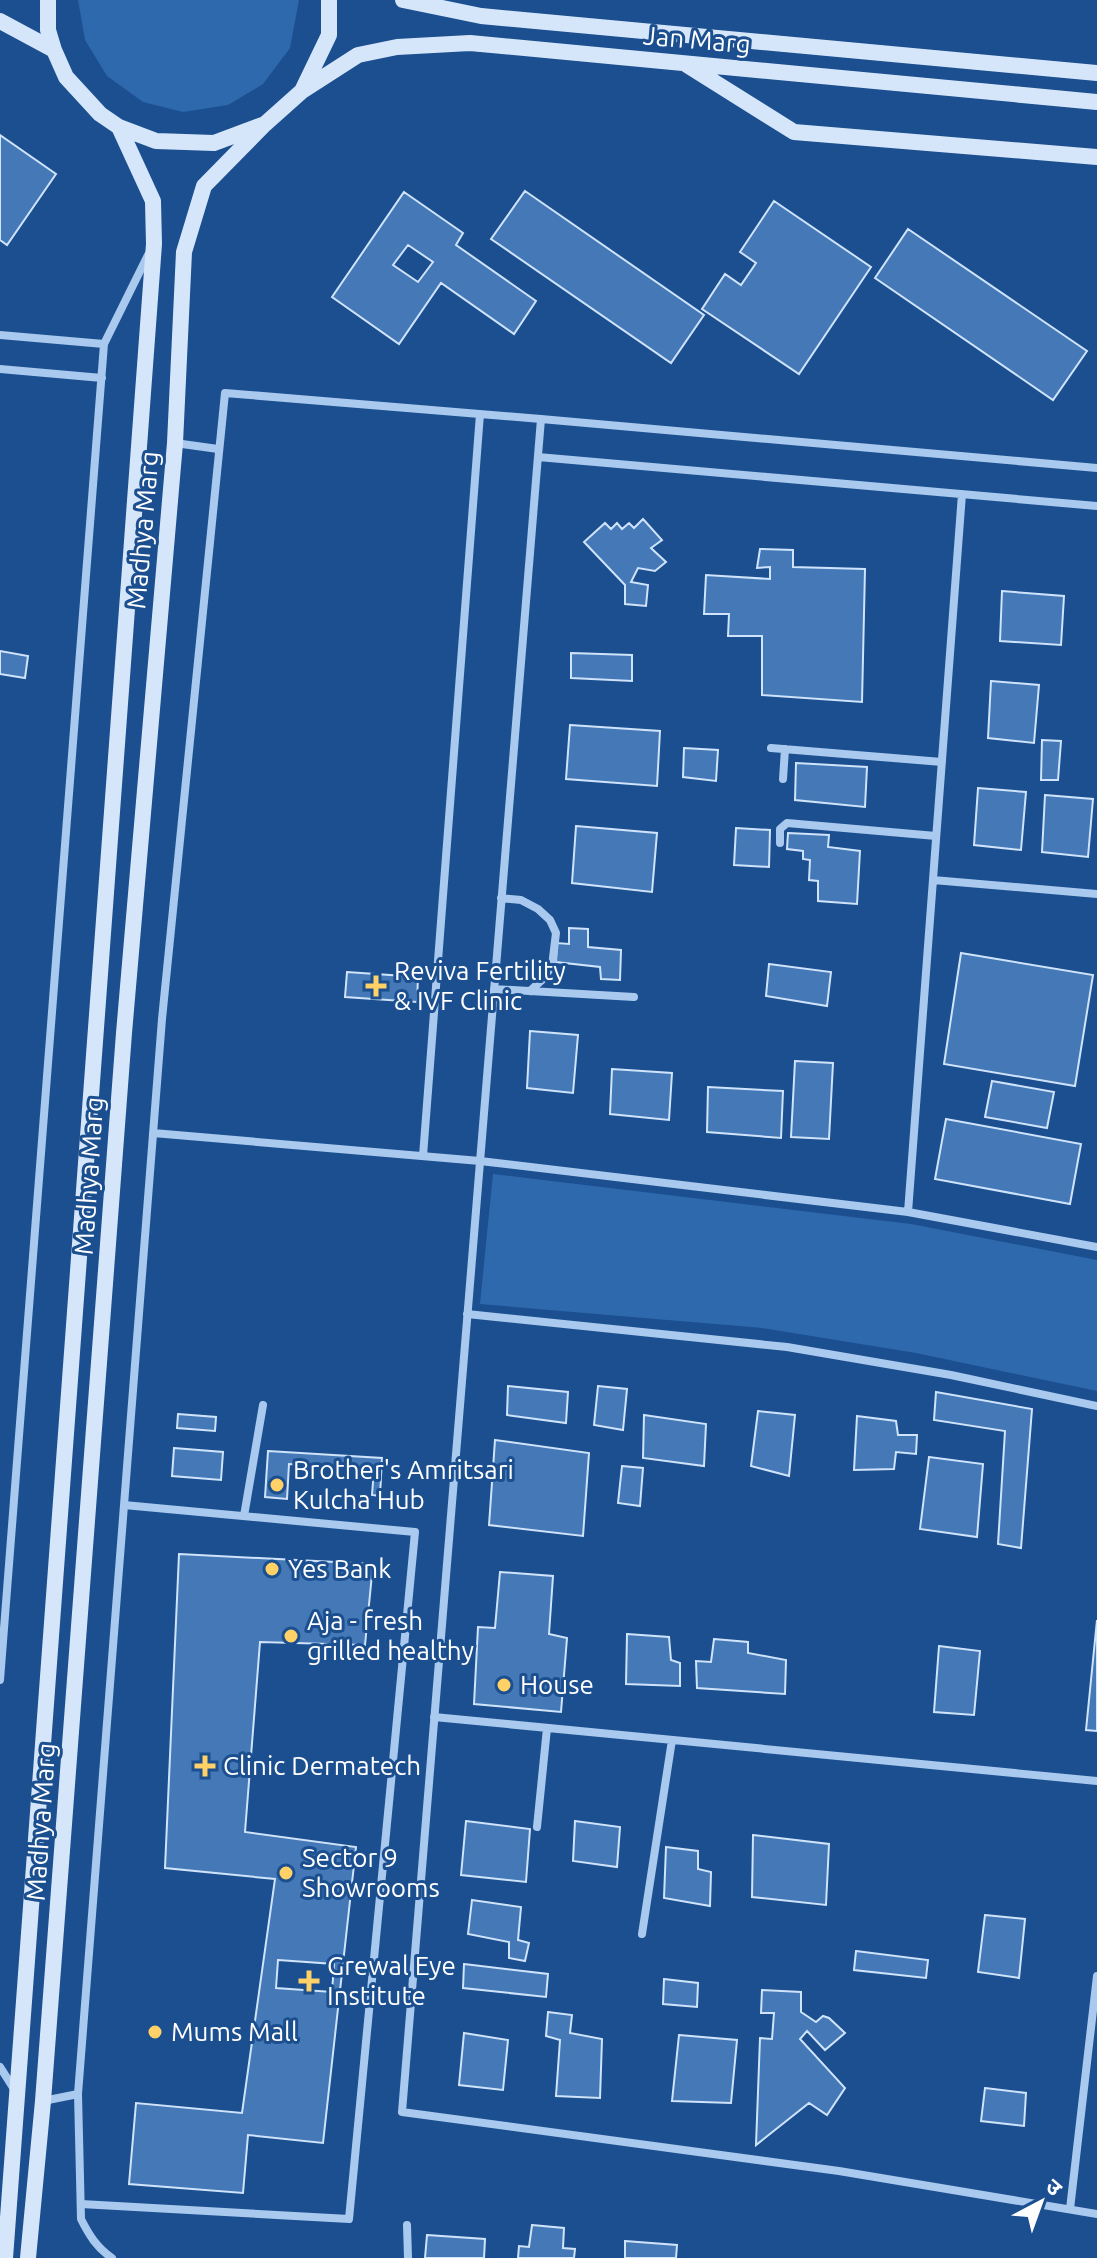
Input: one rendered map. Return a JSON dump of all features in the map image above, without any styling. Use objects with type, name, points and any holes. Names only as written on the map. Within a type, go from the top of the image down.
[{"type":"main road","points":[[48,0],[48,30],[66,77],[100,114],[119,127],[156,141],[214,143],[265,124]]},
{"type":"main road","points":[[302,91],[329,35],[329,0]]},
{"type":"main road","name":"Jan Marg","points":[[403,0],[481,16],[1097,73]]},
{"type":"main road","points":[[0,21],[54,50]]},
{"type":"main road","name":"Jan Marg","points":[[302,91],[358,55],[397,47],[470,43],[1097,102]]},
{"type":"main road","points":[[684,63],[794,132],[1097,157]]},
{"type":"main road","name":"Madhya Marg","points":[[28,2258],[43,2101],[124,1033],[175,443],[184,252],[204,186],[302,91]]},
{"type":"main road","name":"Madhya Marg","points":[[5,2258],[7,2147],[17,2093],[154,244],[153,201],[119,127]]},
{"type":"street","points":[[0,1680],[104,344],[154,244]]},
{"type":"street","points":[[0,335],[104,344]]},
{"type":"street","points":[[0,369],[102,378]]},
{"type":"street","points":[[112,2258],[89,2235],[81,2219],[78,2094],[162,1019],[225,393],[1097,468]]},
{"type":"street","points":[[423,1156],[480,414]]},
{"type":"street","points":[[541,419],[402,2112],[839,2171],[1097,2214]]},
{"type":"street","points":[[175,443],[218,449]]},
{"type":"street","points":[[538,457],[1097,506]]},
{"type":"street","points":[[908,1212],[962,494]]},
{"type":"street","points":[[771,748],[942,762]]},
{"type":"street","points":[[783,779],[785,749]]},
{"type":"street","points":[[780,843],[780,829],[787,823],[936,836]]},
{"type":"street","points":[[933,880],[1097,894]]},
{"type":"street","points":[[501,898],[521,900],[538,909],[550,920],[556,933],[552,966],[530,991]]},
{"type":"street","points":[[494,989],[634,997]]},
{"type":"street","points":[[153,1133],[480,1161],[908,1212],[1097,1247]]},
{"type":"street","points":[[467,1314],[787,1347],[951,1375],[1097,1406]]},
{"type":"street","points":[[244,1516],[263,1405]]},
{"type":"street","points":[[81,2204],[349,2219],[415,1532],[124,1505]]},
{"type":"street","points":[[434,1717],[1097,1781]]},
{"type":"street","points":[[537,1827],[547,1728]]},
{"type":"street","points":[[642,1934],[672,1740]]},
{"type":"street","points":[[1070,2209],[1097,1976]]},
{"type":"street","points":[[0,2067],[17,2093]]},
{"type":"street","points":[[43,2101],[78,2094]]},
{"type":"street","points":[[407,2225],[408,2258]]},
{"type":"shaded area","points":[[78,0],[299,0],[290,48],[263,84],[228,105],[183,112],[143,102],[107,76],[85,40]]},
{"type":"shaded area","points":[[493,1174],[911,1224],[1097,1260],[1097,1391],[916,1353],[762,1328],[480,1304]]},
{"type":"building","points":[[0,135],[56,174],[7,245],[0,240]]},
{"type":"building","points":[[525,191],[704,315],[671,363],[491,239]]},
{"type":"building","points":[[404,192],[463,233],[456,245],[536,301],[514,334],[441,283],[399,344],[332,297]],"holes":[[[408,245],[433,262],[418,282],[393,265]]]},
{"type":"building","points":[[774,201],[871,267],[799,374],[702,309],[725,274],[741,285],[756,263],[740,252]]},
{"type":"building","points":[[908,229],[1087,351],[1053,400],[875,278]]},
{"type":"building","points":[[643,519],[662,540],[651,548],[666,562],[655,571],[638,568],[631,582],[648,585],[646,606],[625,604],[625,585],[584,542],[605,523],[611,529],[617,523],[622,529],[629,523],[634,528]]},
{"type":"building","points":[[760,549],[793,550],[793,567],[865,569],[862,702],[762,695],[762,636],[728,636],[729,614],[704,614],[706,575],[770,579],[770,567],[757,568]]},
{"type":"building","points":[[1002,591],[1064,596],[1061,645],[1000,641]]},
{"type":"building","points":[[0,651],[28,656],[25,678],[0,674]]},
{"type":"building","points":[[571,653],[632,655],[632,681],[571,678]]},
{"type":"building","points":[[991,681],[1039,685],[1034,743],[988,738]]},
{"type":"building","points":[[570,725],[660,731],[657,786],[566,779]]},
{"type":"building","points":[[1042,740],[1061,741],[1058,780],[1041,780]]},
{"type":"building","points":[[684,748],[718,750],[716,781],[683,777]]},
{"type":"building","points":[[796,763],[867,767],[865,807],[795,800]]},
{"type":"building","points":[[978,788],[1026,792],[1021,850],[974,845]]},
{"type":"building","points":[[1045,795],[1093,799],[1088,857],[1042,852]]},
{"type":"building","points":[[576,826],[657,833],[652,892],[572,883]]},
{"type":"building","points":[[736,828],[770,830],[769,867],[734,865]]},
{"type":"building","points":[[788,833],[829,835],[828,847],[860,851],[857,904],[818,901],[818,881],[809,880],[810,860],[803,859],[803,851],[787,849]]},
{"type":"building","points":[[569,928],[588,929],[588,947],[621,950],[620,980],[601,979],[600,967],[556,962],[557,943],[569,944]]},
{"type":"building","points":[[961,953],[1093,975],[1075,1086],[944,1064]]},
{"type":"building","points":[[769,964],[831,972],[827,1006],[766,996]]},
{"type":"building","points":[[347,972],[418,977],[417,1002],[345,997]]},
{"type":"building","points":[[530,1031],[578,1035],[573,1093],[527,1088]]},
{"type":"building","points":[[795,1061],[833,1063],[829,1139],[791,1137]]},
{"type":"building","points":[[612,1069],[672,1073],[669,1120],[610,1114]]},
{"type":"building","points":[[992,1081],[1054,1092],[1047,1128],[985,1117]]},
{"type":"building","points":[[708,1087],[783,1091],[781,1138],[707,1132]]},
{"type":"building","points":[[946,1119],[1081,1144],[1070,1204],[935,1179]]},
{"type":"building","points":[[508,1386],[568,1392],[566,1423],[507,1415]]},
{"type":"building","points":[[598,1386],[627,1389],[623,1430],[594,1425]]},
{"type":"building","points":[[936,1392],[1032,1409],[1021,1548],[998,1544],[1005,1431],[934,1420]]},
{"type":"building","points":[[758,1411],[795,1415],[789,1476],[751,1466]]},
{"type":"building","points":[[178,1414],[216,1417],[215,1431],[177,1428]]},
{"type":"building","points":[[644,1415],[706,1424],[704,1466],[643,1458]]},
{"type":"building","points":[[857,1416],[896,1421],[898,1435],[917,1435],[916,1454],[896,1452],[894,1469],[854,1470]]},
{"type":"building","points":[[495,1440],[589,1453],[583,1536],[489,1525]]},
{"type":"building","points":[[174,1448],[223,1452],[221,1480],[172,1476]]},
{"type":"building","points":[[268,1451],[382,1458],[380,1496],[372,1495],[374,1469],[289,1464],[287,1499],[265,1497]]},
{"type":"building","points":[[929,1457],[983,1464],[977,1537],[920,1529]]},
{"type":"building","points":[[622,1466],[643,1468],[640,1506],[618,1503]]},
{"type":"building","name":"Sector 9 Showrooms","points":[[179,1554],[373,1564],[365,1645],[260,1642],[245,1832],[356,1847],[323,2143],[248,2135],[243,2193],[129,2184],[136,2103],[242,2113],[275,1879],[165,1868]]},
{"type":"building","points":[[500,1572],[553,1576],[549,1634],[567,1638],[561,1712],[474,1704],[478,1627],[495,1628]]},
{"type":"building","points":[[1097,1620],[1097,1731],[1086,1730]]},
{"type":"building","points":[[627,1634],[669,1637],[671,1660],[680,1663],[680,1686],[626,1684]]},
{"type":"building","points":[[714,1639],[748,1642],[748,1653],[786,1660],[785,1694],[697,1688],[696,1661],[711,1662]]},
{"type":"building","points":[[939,1646],[980,1651],[974,1715],[934,1712]]},
{"type":"building","points":[[466,1821],[530,1829],[526,1882],[461,1875]]},
{"type":"building","points":[[575,1821],[620,1827],[617,1867],[573,1861]]},
{"type":"building","points":[[753,1835],[829,1844],[826,1905],[752,1897]]},
{"type":"building","points":[[666,1847],[698,1851],[698,1869],[711,1872],[710,1906],[664,1898]]},
{"type":"building","points":[[472,1900],[521,1907],[518,1940],[529,1943],[525,1961],[509,1958],[509,1942],[468,1934]]},
{"type":"building","points":[[985,1915],[1025,1919],[1019,1978],[978,1972]]},
{"type":"building","points":[[856,1951],[928,1960],[926,1978],[854,1970]]},
{"type":"building","points":[[278,1960],[334,1964],[332,1992],[276,1988]]},
{"type":"building","points":[[464,1964],[548,1974],[546,1997],[463,1988]]},
{"type":"building","points":[[664,1979],[698,1983],[697,2007],[663,2004]]},
{"type":"building","points":[[762,1990],[801,1992],[801,2012],[816,2022],[823,2016],[829,2018],[845,2033],[825,2050],[807,2031],[800,2039],[845,2088],[827,2115],[809,2103],[756,2145],[760,2038],[772,2039],[774,2013],[761,2013]]},
{"type":"building","points":[[548,2012],[572,2015],[570,2033],[602,2039],[600,2098],[556,2096],[560,2040],[546,2036]]},
{"type":"building","points":[[464,2033],[508,2040],[503,2090],[459,2085]]},
{"type":"building","points":[[679,2035],[737,2040],[731,2103],[672,2101]]},
{"type":"building","points":[[985,2088],[1026,2093],[1024,2126],[981,2121]]},
{"type":"building","points":[[532,2225],[564,2228],[563,2248],[575,2249],[574,2258],[518,2258],[519,2246],[529,2247]]},
{"type":"building","points":[[427,2235],[485,2239],[484,2258],[425,2258]]},
{"type":"building","points":[[625,2241],[677,2245],[676,2258],[625,2258]]},
{"type":"place","name":"Reviva Fertility & IVF Clinic","points":[[376,986]]},
{"type":"place","name":"Brother's Amritsari Kulcha Hub","points":[[277,1485]]},
{"type":"place","name":"Yes Bank","points":[[272,1569]]},
{"type":"place","name":"Aja - fresh grilled healthy","points":[[291,1636]]},
{"type":"place","name":"House","points":[[504,1685]]},
{"type":"place","name":"Clinic Dermatech","points":[[205,1766]]},
{"type":"place","name":"Sector 9 Showrooms","points":[[286,1873]]},
{"type":"place","name":"Grewal Eye Institute","points":[[309,1981]]},
{"type":"place","name":"Mums Mall","points":[[155,2032]]}]
